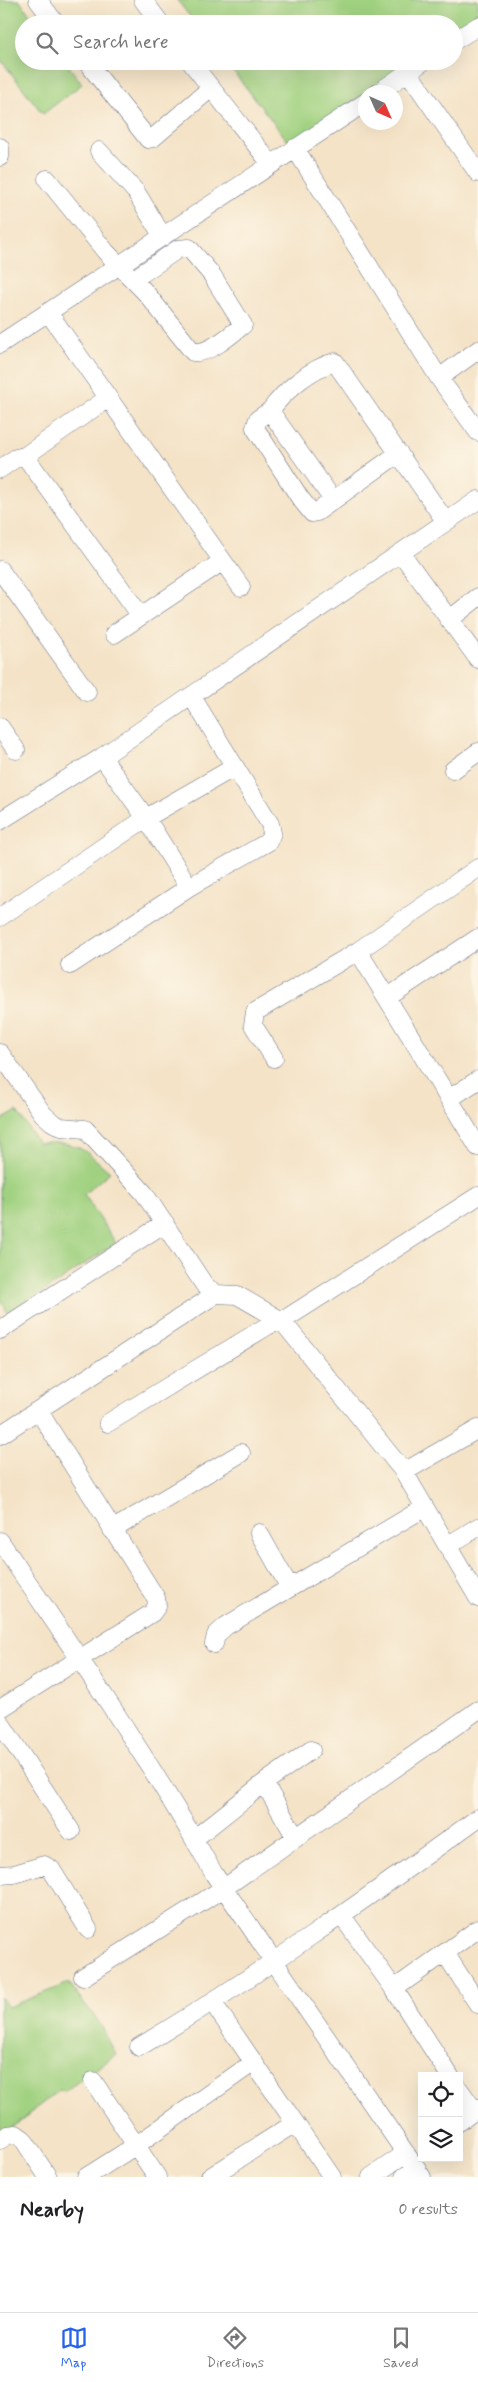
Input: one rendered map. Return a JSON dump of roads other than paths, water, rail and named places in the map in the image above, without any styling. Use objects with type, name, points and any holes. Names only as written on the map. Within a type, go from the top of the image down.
[{"type":"street","points":[[38,0],[49,15]]},
{"type":"street","points":[[143,0],[154,15]]},
{"type":"street","points":[[463,35],[478,26]]},
{"type":"street","points":[[93,70],[148,138],[153,138],[211,88]]},
{"type":"street","points":[[197,70],[271,164]]},
{"type":"street","points":[[389,85],[411,70]]},
{"type":"street","points":[[408,72],[478,173]]},
{"type":"street","points":[[0,344],[358,107]]},
{"type":"street","points":[[0,147],[0,157]]},
{"type":"street","points":[[294,148],[440,378],[478,432]]},
{"type":"street","points":[[99,151],[136,192],[163,237]]},
{"type":"street","points":[[47,178],[119,266],[134,279],[193,352],[198,353],[208,349],[243,325],[212,275],[189,248],[178,249],[134,279]]},
{"type":"street","points":[[48,312],[241,587]]},
{"type":"street","points":[[440,378],[478,350]]},
{"type":"street","points":[[399,453],[312,513],[300,498],[255,428],[258,419],[270,411],[276,403],[310,374],[335,362],[399,453],[446,522]]},
{"type":"street","points":[[0,469],[16,458],[25,456],[108,398]]},
{"type":"street","points":[[270,411],[333,500]]},
{"type":"street","points":[[25,456],[141,616]]},
{"type":"street","points":[[0,821],[102,757],[192,697],[478,500]]},
{"type":"street","points":[[401,552],[478,659]]},
{"type":"street","points":[[114,634],[223,561]]},
{"type":"street","points":[[2,578],[88,692]]},
{"type":"street","points":[[449,620],[478,597]]},
{"type":"street","points":[[70,965],[189,887],[268,842],[272,833],[270,824],[233,768],[192,697]]},
{"type":"street","points":[[0,727],[16,750]]},
{"type":"street","points":[[453,770],[478,752]]},
{"type":"street","points":[[102,757],[146,818],[189,887]]},
{"type":"street","points":[[0,917],[146,818],[233,768]]},
{"type":"street","points":[[274,1058],[253,1025],[255,1012],[358,950],[478,868]]},
{"type":"street","points":[[388,997],[478,938]]},
{"type":"street","points":[[358,950],[478,1147]]},
{"type":"street","points":[[0,1052],[43,1114],[61,1127],[77,1127],[91,1135],[144,1193],[205,1286],[216,1294]]},
{"type":"street","points":[[449,1099],[478,1080]]},
{"type":"street","points":[[108,1423],[269,1325],[282,1321],[478,1196]]},
{"type":"street","points":[[0,1330],[165,1223]]},
{"type":"street","points":[[0,1435],[216,1294],[237,1294],[282,1321],[404,1472],[478,1598]]},
{"type":"street","points":[[0,1709],[152,1613],[157,1606],[156,1598],[38,1410]]},
{"type":"street","points":[[404,1472],[478,1429]]},
{"type":"street","points":[[112,1530],[241,1453]]},
{"type":"street","points":[[214,1644],[216,1635],[226,1626],[424,1508]]},
{"type":"street","points":[[447,1546],[478,1527]]},
{"type":"street","points":[[259,1532],[290,1588]]},
{"type":"street","points":[[0,1540],[79,1659],[224,1888],[414,2164],[370,2177]]},
{"type":"street","points":[[83,1977],[224,1888],[478,1710]]},
{"type":"street","points":[[0,1722],[71,1831]]},
{"type":"street","points":[[194,1839],[264,1783],[311,1750]]},
{"type":"street","points":[[264,1783],[296,1838]]},
{"type":"street","points":[[139,2047],[213,2003],[342,1916],[478,1818]]},
{"type":"street","points":[[0,1876],[44,1865],[51,1869],[88,1929]]},
{"type":"street","points":[[342,1916],[394,1990],[447,2072]]},
{"type":"street","points":[[394,1990],[478,1929]]},
{"type":"street","points":[[445,1953],[478,2004]]},
{"type":"street","points":[[213,2003],[332,2177]]},
{"type":"street","points":[[86,2177],[135,2146],[254,2062]]},
{"type":"street","points":[[93,2081],[157,2177]]},
{"type":"street","points":[[463,2094],[476,2109],[463,2119]]},
{"type":"street","points":[[210,2177],[295,2123]]},
{"type":"street","points":[[0,2140],[8,2135],[16,2134],[22,2138],[48,2177]]}]
